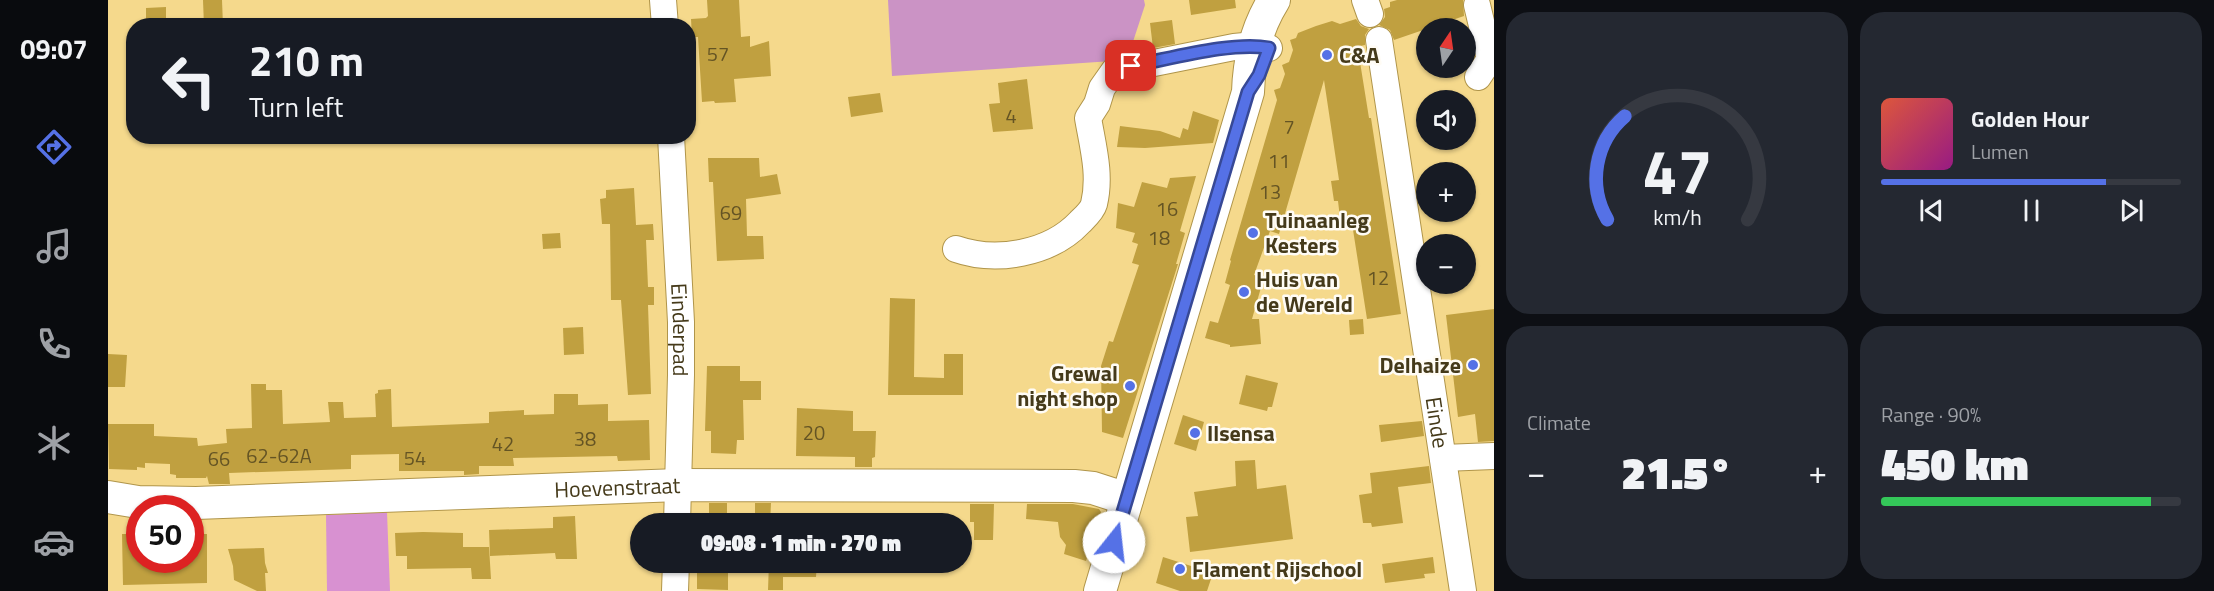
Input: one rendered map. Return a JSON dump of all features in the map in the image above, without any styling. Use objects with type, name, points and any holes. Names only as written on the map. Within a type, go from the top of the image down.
[{"type":"main road","points":[[1262,47],[1263,23],[1274,0]]},
{"type":"main road","points":[[1100,591],[1248,92],[1249,71],[1262,47],[1299,0]]},
{"type":"main road","name":"Hoevenstraat","points":[[108,497],[138,502],[196,503],[679,485],[1074,486],[1093,488],[1127,499]]},
{"type":"street","points":[[663,0],[664,18]]},
{"type":"street","points":[[1477,5],[1490,59],[1479,77]]},
{"type":"street","name":"Einde","points":[[1379,40],[1462,591]]},
{"type":"street","points":[[956,249],[993,256],[1021,252],[1051,243],[1074,228],[1094,207],[1098,174],[1088,118],[1097,104],[1102,88],[1114,71],[1234,47],[1262,47]]},
{"type":"street","name":"Einderpad","points":[[670,144],[681,322],[678,513]]},
{"type":"street","points":[[1443,458],[1494,456]]},
{"type":"street","points":[[675,591],[676,573]]},
{"type":"shaded area","points":[[888,0],[1144,0],[1145,5],[1127,60],[892,76]]},
{"type":"shaded area","points":[[387,512],[390,591],[327,591],[326,515]]},
{"type":"building","points":[[203,0],[222,0],[223,18],[204,18]]},
{"type":"building","points":[[707,0],[739,0],[741,37],[750,36],[750,47],[769,41],[771,76],[734,79],[736,102],[702,102],[696,19],[708,16]]},
{"type":"building","points":[[1189,0],[1235,0],[1236,8],[1191,15]]},
{"type":"building","points":[[1397,0],[1463,0],[1464,16],[1416,18],[1416,32],[1394,40],[1390,30],[1379,25],[1385,17],[1384,9],[1390,7],[1390,2]]},
{"type":"building","points":[[166,7],[166,18],[146,18],[146,8]]},
{"type":"building","points":[[1356,19],[1361,26],[1369,29],[1365,35],[1365,45],[1360,46],[1365,61],[1360,62],[1369,118],[1371,118],[1401,314],[1367,319],[1351,217],[1340,218],[1338,201],[1334,201],[1331,181],[1339,180],[1324,80],[1279,234],[1270,231],[1254,275],[1264,277],[1252,319],[1259,319],[1261,344],[1230,347],[1230,345],[1205,338],[1210,321],[1218,323],[1230,285],[1225,283],[1230,260],[1277,100],[1274,90],[1280,88],[1285,74],[1282,65],[1289,62],[1293,50],[1290,40],[1296,38],[1298,33],[1316,26],[1332,21],[1340,24]]},
{"type":"building","points":[[1172,20],[1175,44],[1153,48],[1150,23]]},
{"type":"building","points":[[1027,79],[1033,129],[993,132],[989,104],[1000,103],[998,83]]},
{"type":"building","points":[[880,93],[883,112],[851,117],[848,97]]},
{"type":"building","points":[[1193,111],[1219,120],[1213,143],[1145,148],[1117,147],[1120,126],[1160,131],[1180,138],[1183,128],[1188,130]]},
{"type":"building","points":[[708,158],[759,158],[760,177],[777,174],[781,194],[746,199],[747,236],[763,236],[764,259],[717,261],[713,182],[709,182]]},
{"type":"building","points":[[1196,176],[1180,231],[1185,233],[1176,264],[1178,264],[1123,438],[1102,432],[1101,366],[1109,341],[1113,342],[1139,265],[1132,263],[1138,244],[1132,242],[1135,233],[1116,228],[1118,203],[1134,207],[1142,182],[1167,188],[1170,178]]},
{"type":"building","points":[[634,188],[636,225],[653,224],[654,240],[646,240],[648,287],[654,287],[654,305],[648,305],[651,394],[628,395],[621,300],[611,300],[610,224],[602,224],[600,199],[606,198],[606,190]]},
{"type":"building","points":[[560,233],[561,248],[543,249],[542,234]]},
{"type":"building","points":[[890,298],[915,299],[914,377],[944,378],[944,354],[963,354],[963,395],[888,395]]},
{"type":"building","name":"Delhaize","points":[[1494,309],[1494,441],[1478,442],[1475,414],[1458,417],[1446,315]]},
{"type":"building","points":[[1363,319],[1364,334],[1350,335],[1349,320]]},
{"type":"building","points":[[583,327],[584,354],[564,355],[563,328]]},
{"type":"building","points":[[108,354],[127,355],[125,387],[108,387]]},
{"type":"building","points":[[707,366],[740,366],[740,381],[761,381],[761,400],[743,400],[744,440],[737,440],[736,454],[711,453],[711,431],[705,431]]},
{"type":"building","points":[[1246,375],[1278,383],[1272,407],[1268,407],[1267,411],[1239,404]]},
{"type":"building","points":[[251,384],[266,384],[266,390],[282,390],[283,424],[330,422],[328,402],[343,402],[344,418],[376,417],[375,394],[378,390],[391,389],[392,427],[489,423],[489,412],[524,410],[524,415],[554,414],[554,394],[578,394],[578,405],[608,404],[608,421],[649,420],[650,460],[618,461],[617,456],[513,458],[514,466],[479,466],[479,474],[464,475],[464,471],[399,471],[399,454],[351,455],[351,469],[229,473],[230,484],[209,484],[207,476],[206,478],[176,478],[176,475],[170,474],[170,464],[145,463],[145,468],[137,467],[137,470],[109,469],[108,424],[154,424],[154,436],[197,438],[198,446],[227,443],[226,429],[252,428]]},
{"type":"building","points":[[797,408],[853,411],[853,431],[876,431],[875,457],[872,458],[872,467],[855,467],[855,457],[796,456]]},
{"type":"building","name":"Ilsensa","points":[[1183,415],[1204,422],[1196,451],[1174,444]]},
{"type":"building","points":[[1422,421],[1424,436],[1381,442],[1379,425]]},
{"type":"building","points":[[1255,460],[1257,489],[1286,485],[1293,539],[1190,552],[1186,517],[1198,516],[1194,492],[1236,486],[1235,461]]},
{"type":"building","points":[[1429,466],[1431,483],[1398,487],[1403,523],[1372,527],[1371,523],[1363,523],[1359,495],[1372,493],[1370,473]]},
{"type":"building","points":[[709,503],[727,503],[727,513],[709,513]]},
{"type":"building","points":[[755,503],[771,503],[771,513],[755,513]]},
{"type":"building","points":[[970,504],[994,504],[993,540],[974,540],[974,522],[972,522],[972,513],[970,513]]},
{"type":"building","points":[[1027,504],[1073,504],[1099,509],[1101,512],[1086,561],[1064,554],[1066,545],[1060,537],[1058,522],[1026,519]]},
{"type":"building","points":[[575,516],[577,559],[556,559],[555,553],[490,556],[489,530],[553,528],[553,517]]},
{"type":"building","points":[[395,533],[463,533],[463,547],[489,547],[491,579],[472,579],[471,568],[407,569],[407,556],[396,556]]},
{"type":"building","points":[[122,534],[126,534],[126,573],[204,573],[204,534],[207,534],[207,583],[123,585]]},
{"type":"building","points":[[264,548],[268,573],[265,573],[266,591],[257,591],[234,580],[228,549]]},
{"type":"building","name":"Flament Rijschool","points":[[1163,557],[1213,573],[1207,591],[1180,591],[1156,583]]},
{"type":"building","points":[[1433,557],[1435,573],[1424,574],[1425,578],[1385,583],[1382,564]]},
{"type":"building","points":[[697,573],[728,573],[728,590],[697,589]]},
{"type":"building","points":[[769,573],[816,573],[816,577],[783,577],[783,590],[768,590]]},
{"type":"place","name":"C&A","points":[[1327,55]]},
{"type":"place","name":"Tuinaanleg Kesters","points":[[1253,233]]},
{"type":"place","name":"Huis van de Wereld","points":[[1244,292]]},
{"type":"place","name":"Delhaize","points":[[1473,365]]},
{"type":"place","name":"Grewal night shop","points":[[1130,386]]},
{"type":"place","name":"Ilsensa","points":[[1195,433]]},
{"type":"place","name":"Flament Rijschool","points":[[1180,569]]},
{"type":"route","points":[[1114,542],[1248,92],[1259,75],[1269,48],[1255,45],[1234,47],[1131,66]]}]
